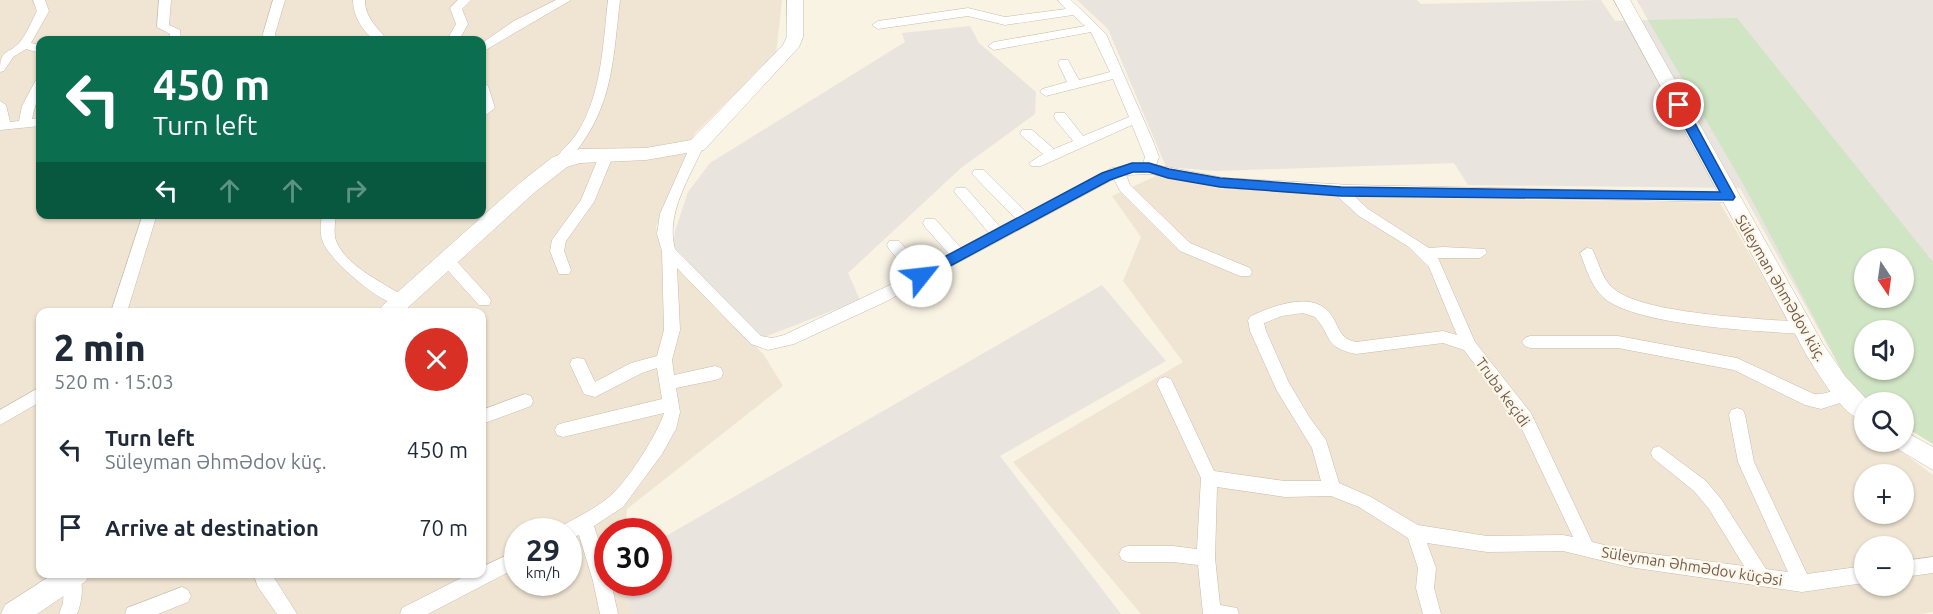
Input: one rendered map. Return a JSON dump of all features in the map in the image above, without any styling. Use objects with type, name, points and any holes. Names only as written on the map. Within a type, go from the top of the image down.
[{"type":"street","points":[[0,68],[9,54],[24,45],[43,11],[39,0]]},
{"type":"street","points":[[165,0],[163,27],[172,29],[176,36]]},
{"type":"street","points":[[269,36],[279,0]]},
{"type":"street","points":[[359,0],[358,8],[375,36]]},
{"type":"street","points":[[455,36],[462,24],[456,8],[465,0]]},
{"type":"street","points":[[486,45],[518,24],[565,0]]},
{"type":"street","points":[[328,219],[327,230],[332,247],[394,307],[528,187],[560,162],[584,133],[595,110],[602,86],[614,0]]},
{"type":"street","points":[[582,524],[617,502],[668,429],[672,412],[664,360],[672,330],[669,251],[664,234],[667,214],[697,145],[791,47],[795,37],[795,0]]},
{"type":"street","points":[[1064,0],[1100,34],[1152,158],[1149,167]]},
{"type":"street","name":"Süleyman Əhmədov küç.","points":[[1622,0],[1728,197],[1803,328],[1826,366],[1854,401]]},
{"type":"street","points":[[878,25],[968,12],[1005,21],[1075,11]]},
{"type":"street","points":[[994,46],[1094,28]]},
{"type":"street","points":[[24,45],[36,48]]},
{"type":"street","points":[[1064,63],[1075,85]]},
{"type":"street","points":[[1046,93],[1117,74]]},
{"type":"street","points":[[25,124],[28,106],[36,91]]},
{"type":"street","points":[[0,105],[5,127],[36,123]]},
{"type":"street","points":[[1060,116],[1081,142]]},
{"type":"street","points":[[1036,163],[1122,123],[1137,119]]},
{"type":"street","points":[[1027,133],[1052,155]]},
{"type":"street","points":[[560,162],[580,156],[646,154],[697,145]]},
{"type":"street","points":[[564,270],[557,251],[559,240],[587,202],[606,156]]},
{"type":"street","points":[[669,251],[762,344],[773,345],[789,340],[880,298],[1117,171],[1132,168],[1149,167],[1220,183],[1341,192],[1728,197]]},
{"type":"street","points":[[1117,171],[1125,188],[1185,247],[1245,272]]},
{"type":"street","points":[[979,173],[1025,220]]},
{"type":"street","points":[[960,191],[998,234]]},
{"type":"street","points":[[1341,192],[1355,208],[1386,224],[1428,254],[1436,264],[1469,345]]},
{"type":"street","points":[[120,308],[148,219]]},
{"type":"street","points":[[930,223],[958,255]]},
{"type":"street","points":[[894,245],[921,276]]},
{"type":"street","points":[[1428,254],[1480,253]]},
{"type":"street","points":[[1587,253],[1600,282],[1609,294],[1628,304],[1681,316],[1803,328]]},
{"type":"street","points":[[447,260],[484,301]]},
{"type":"street","name":"Truba keçidi","points":[[1332,488],[1320,445],[1304,423],[1283,386],[1258,331],[1256,320],[1298,307],[1314,310],[1325,317],[1334,339],[1343,346],[1356,348],[1443,338],[1469,345],[1525,418],[1580,531],[1586,549]]},
{"type":"street","points":[[1530,342],[1618,342],[1737,364],[1821,402],[1847,394]]},
{"type":"street","points":[[578,364],[590,389],[595,390],[637,368],[664,360]]},
{"type":"street","points":[[667,383],[715,373]]},
{"type":"street","points":[[1166,384],[1209,478],[1206,558],[1218,614]]},
{"type":"street","points":[[0,418],[36,396]]},
{"type":"street","points":[[486,416],[525,401]]},
{"type":"street","points":[[562,430],[670,404]]},
{"type":"street","points":[[1737,415],[1746,462],[1802,583]]},
{"type":"street","points":[[1914,448],[1933,460]]},
{"type":"street","points":[[1659,453],[1700,486],[1715,504],[1761,578]]},
{"type":"street","name":"Süleyman Əhmədov küçəsi","points":[[1209,478],[1285,489],[1332,488],[1365,502],[1415,533],[1487,544],[1563,543],[1629,559],[1802,583],[1854,576]]},
{"type":"street","points":[[1415,533],[1427,568],[1425,588],[1432,614]]},
{"type":"street","points":[[582,540],[602,581],[609,614]]},
{"type":"street","points":[[1128,554],[1173,554],[1206,558]]},
{"type":"street","points":[[486,574],[504,565]]},
{"type":"street","points":[[1914,568],[1933,565]]},
{"type":"street","points":[[14,614],[69,578]]},
{"type":"street","points":[[68,614],[72,603],[74,578]]},
{"type":"street","points":[[263,578],[288,614]]},
{"type":"street","points":[[409,614],[479,578]]},
{"type":"street","points":[[134,614],[182,596]]},
{"type":"shaded area","points":[[0,0],[782,0],[776,54],[695,133],[656,227],[664,265],[677,266],[764,355],[783,386],[627,509],[626,518],[594,518],[594,596],[626,596],[633,614],[0,614]]},
{"type":"shaded area","points":[[1077,0],[1417,0],[1421,4],[1601,0],[1615,21],[1648,20],[1637,0],[1933,0],[1933,444],[1914,432],[1914,392],[1873,392],[1849,384],[1740,188],[1468,185],[1454,163],[1216,171],[1166,167],[1108,29]]},
{"type":"shaded area","points":[[970,26],[979,43],[1036,92],[1035,114],[961,168],[848,273],[860,300],[762,338],[673,246],[675,231],[688,192],[710,163],[905,42],[902,33]]},
{"type":"shaded area","points":[[1158,175],[1223,189],[1390,197],[1720,203],[1826,385],[1854,414],[1854,452],[1902,452],[1933,475],[1933,612],[1922,614],[1141,614],[1013,462],[1183,362],[1123,281],[1141,237],[1112,196]]},
{"type":"shaded area","points":[[1102,285],[1166,361],[1000,456],[1121,614],[633,614],[626,596],[672,596],[672,533]]},
{"type":"green space","points":[[1737,18],[1933,262],[1933,444],[1914,432],[1914,392],[1858,392],[1849,384],[1746,189],[1648,20]]},
{"type":"route","points":[[921,276],[1117,171],[1132,168],[1149,167],[1220,183],[1341,192],[1728,197],[1679,105]]}]
